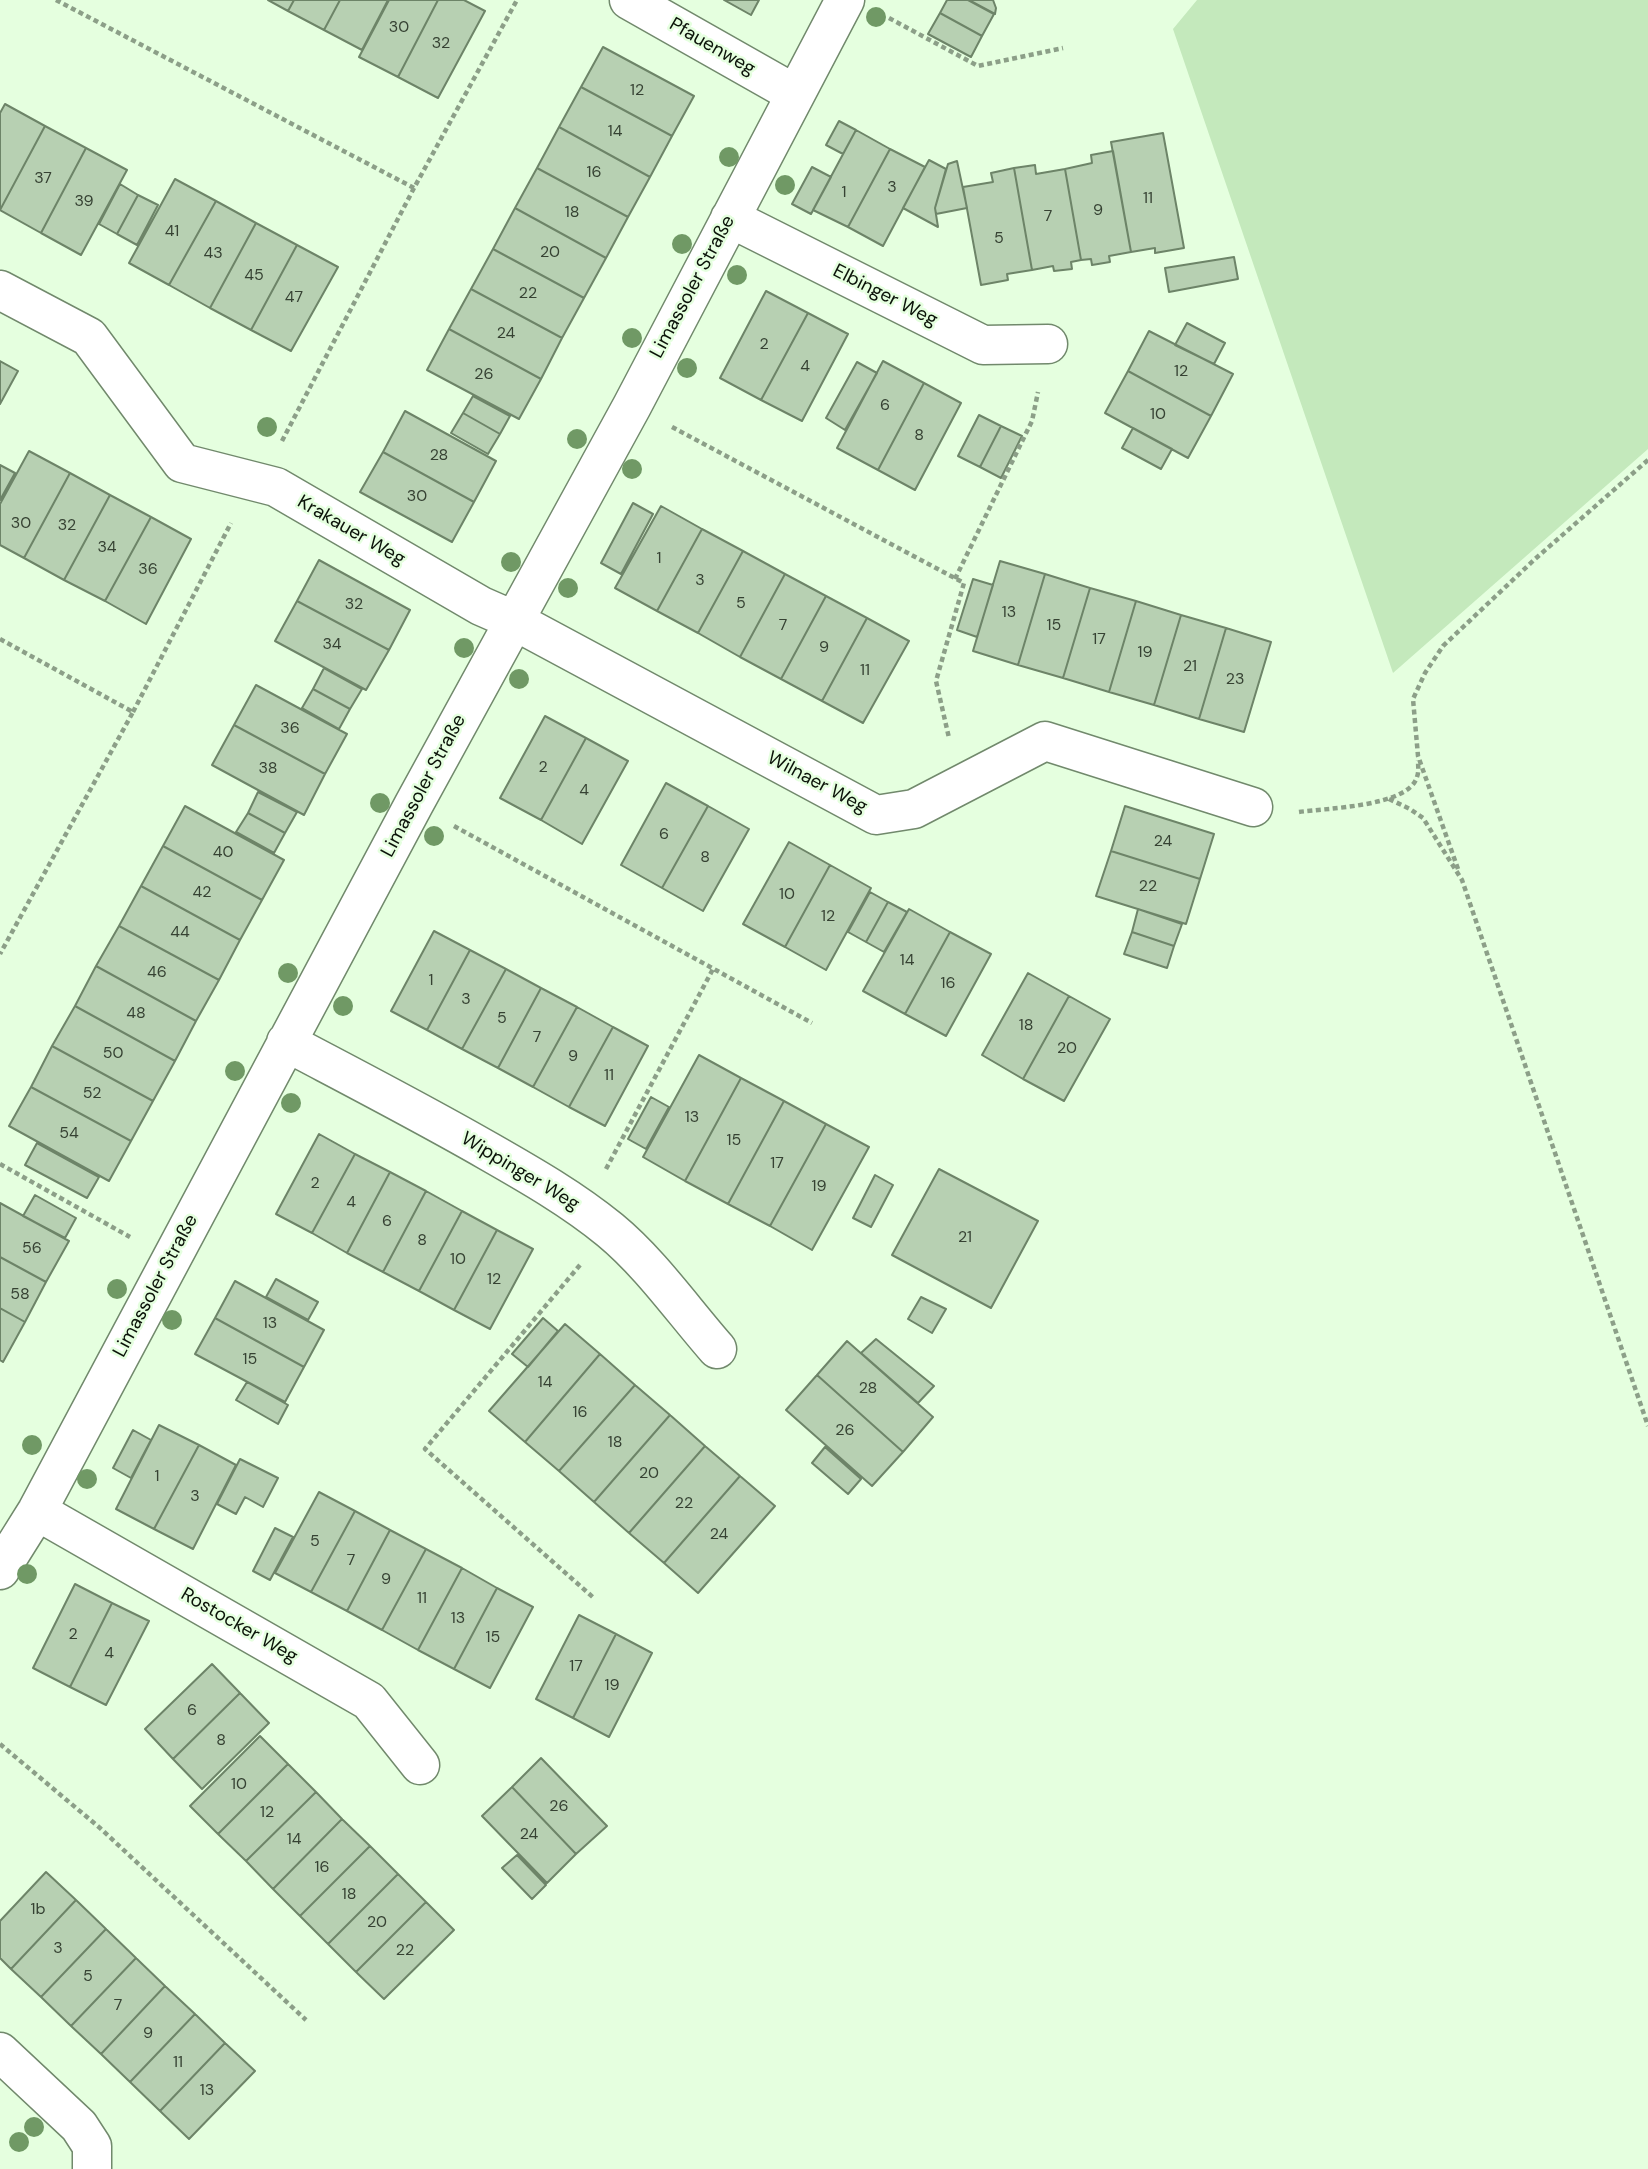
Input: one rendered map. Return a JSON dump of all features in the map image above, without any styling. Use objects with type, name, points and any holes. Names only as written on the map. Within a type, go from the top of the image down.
[{"type":"street","name":"Pfauenweg","points":[[629,0],[795,94]]},
{"type":"street","name":"Limassoler Straße","points":[[0,1570],[37,1511],[414,804],[632,405],[845,0]]},
{"type":"street","name":"Elbinger Weg","points":[[730,218],[984,345],[1048,344]]},
{"type":"street","name":"Krakauer Weg","points":[[0,290],[89,337],[182,463],[276,487],[481,606],[513,620]]},
{"type":"street","name":"Wilnaer Weg","points":[[513,620],[876,815],[914,809],[1045,741],[1253,807]]},
{"type":"street","name":"Wippinger Weg","points":[[286,1042],[549,1186],[597,1220],[637,1255],[716,1349]]},
{"type":"street","name":"Rostocker Weg","points":[[37,1511],[369,1701],[420,1765]]},
{"type":"street","points":[[0,2052],[79,2126],[92,2146],[92,2169]]},
{"type":"path","points":[[56,0],[414,188]]},
{"type":"path","points":[[0,954],[517,0]]},
{"type":"path","points":[[881,13],[978,66],[1063,48]]},
{"type":"path","points":[[955,579],[1032,421],[1048,344]]},
{"type":"path","points":[[632,405],[964,583],[936,681],[959,787]]},
{"type":"path","points":[[1253,807],[1293,813],[1388,799],[1404,793],[1417,778],[1418,756],[1413,699],[1425,673],[1443,646],[1535,559],[1648,460]]},
{"type":"path","points":[[0,639],[132,712]]},
{"type":"path","points":[[1418,756],[1648,1426]]},
{"type":"path","points":[[1388,799],[1423,818],[1462,880]]},
{"type":"path","points":[[414,804],[812,1023]]},
{"type":"path","points":[[595,1599],[425,1449],[597,1220],[713,969]]},
{"type":"path","points":[[0,1164],[170,1260]]},
{"type":"path","points":[[0,1744],[100,1828],[306,2020]]},
{"type":"green space","points":[[1197,0],[1648,0],[1648,449],[1393,673],[1173,29]]},
{"type":"building","points":[[268,0],[294,0],[288,11]]},
{"type":"building","points":[[294,0],[340,0],[324,30],[288,11]]},
{"type":"building","points":[[340,0],[388,0],[362,50],[324,30]]},
{"type":"building","points":[[389,0],[438,0],[398,77],[359,57]]},
{"type":"building","points":[[438,0],[464,0],[485,11],[438,98],[398,77]]},
{"type":"building","points":[[724,0],[759,0],[751,15]]},
{"type":"building","points":[[947,0],[968,0],[994,14],[982,36],[940,13]]},
{"type":"building","points":[[969,0],[993,0],[995,14]]},
{"type":"building","points":[[940,13],[982,36],[971,57],[928,34]]},
{"type":"building","points":[[603,47],[694,96],[672,136],[581,87]]},
{"type":"building","points":[[581,87],[672,136],[650,177],[559,127]]},
{"type":"building","points":[[5,104],[45,126],[0,210],[0,113]]},
{"type":"building","points":[[839,121],[856,130],[843,154],[826,145]]},
{"type":"building","points":[[45,126],[86,148],[41,233],[0,210]]},
{"type":"building","points":[[559,127],[650,177],[628,217],[537,168]]},
{"type":"building","points":[[856,130],[890,149],[848,227],[813,210]]},
{"type":"building","points":[[1163,133],[1184,248],[1155,253],[1155,248],[1131,252],[1111,142]]},
{"type":"building","points":[[86,148],[127,170],[81,255],[41,233]]},
{"type":"building","points":[[890,149],[925,167],[883,246],[848,227]]},
{"type":"building","points":[[1113,151],[1131,252],[1109,256],[1110,262],[1092,265],[1091,259],[1081,260],[1065,169],[1092,163],[1091,155]]},
{"type":"building","points":[[929,160],[946,169],[935,208],[938,227],[903,208]]},
{"type":"building","points":[[957,161],[967,208],[936,214],[935,208],[948,164]]},
{"type":"building","points":[[1035,165],[1036,174],[1065,169],[1081,260],[1071,262],[1072,269],[1054,271],[1053,266],[1032,270],[1014,168]]},
{"type":"building","points":[[812,167],[831,177],[811,214],[792,204]]},
{"type":"building","points":[[537,168],[628,217],[606,258],[515,208]]},
{"type":"building","points":[[1014,168],[1032,270],[1007,274],[1008,280],[981,285],[963,187],[993,182],[991,173]]},
{"type":"building","points":[[175,179],[216,201],[169,285],[129,263]]},
{"type":"building","points":[[120,184],[138,195],[117,234],[99,224]]},
{"type":"building","points":[[138,195],[158,205],[137,245],[117,234]]},
{"type":"building","points":[[216,201],[256,223],[210,308],[169,285]]},
{"type":"building","points":[[515,208],[606,258],[584,298],[493,249]]},
{"type":"building","points":[[256,223],[297,245],[251,330],[210,308]]},
{"type":"building","points":[[297,245],[338,267],[291,351],[251,330]]},
{"type":"building","points":[[493,249],[584,298],[562,338],[471,289]]},
{"type":"building","points":[[1234,257],[1238,279],[1169,292],[1165,268]]},
{"type":"building","points":[[471,289],[562,338],[541,379],[449,329]]},
{"type":"building","points":[[766,291],[808,313],[761,400],[720,378]]},
{"type":"building","points":[[808,313],[848,334],[802,421],[761,400]]},
{"type":"building","points":[[1187,323],[1225,343],[1214,364],[1175,345]]},
{"type":"building","points":[[449,329],[541,379],[519,419],[427,370]]},
{"type":"building","points":[[1149,331],[1233,374],[1211,416],[1128,371]]},
{"type":"building","points":[[0,361],[18,371],[0,404]]},
{"type":"building","points":[[883,361],[924,383],[878,470],[837,448]]},
{"type":"building","points":[[857,362],[877,373],[845,430],[826,418]]},
{"type":"building","points":[[1128,371],[1211,416],[1188,458],[1105,413]]},
{"type":"building","points":[[924,383],[961,403],[915,490],[878,470]]},
{"type":"building","points":[[473,396],[510,416],[500,434],[463,413]]},
{"type":"building","points":[[405,411],[496,461],[474,502],[383,452]]},
{"type":"building","points":[[463,413],[500,434],[488,454],[451,433]]},
{"type":"building","points":[[979,415],[1001,426],[980,467],[958,456]]},
{"type":"building","points":[[1001,426],[1022,436],[1001,478],[980,467]]},
{"type":"building","points":[[1133,428],[1172,449],[1161,469],[1122,448]]},
{"type":"building","points":[[29,451],[70,473],[24,558],[0,545],[0,504]]},
{"type":"building","points":[[383,452],[474,502],[452,542],[360,492]]},
{"type":"building","points":[[0,465],[15,473],[0,500]]},
{"type":"building","points":[[70,473],[110,495],[64,580],[24,558]]},
{"type":"building","points":[[110,495],[151,517],[105,601],[64,580]]},
{"type":"building","points":[[633,503],[653,514],[621,574],[601,563]]},
{"type":"building","points":[[661,506],[702,529],[657,611],[615,588]]},
{"type":"building","points":[[151,517],[191,539],[146,624],[105,601]]},
{"type":"building","points":[[702,529],[743,551],[698,633],[657,611]]},
{"type":"building","points":[[743,551],[785,574],[740,657],[698,633]]},
{"type":"building","points":[[319,560],[410,610],[389,650],[297,601]]},
{"type":"building","points":[[1000,561],[1045,574],[1018,665],[973,651]]},
{"type":"building","points":[[785,574],[826,596],[781,679],[740,657]]},
{"type":"building","points":[[1045,574],[1090,588],[1063,678],[1018,665]]},
{"type":"building","points":[[973,579],[993,585],[977,637],[957,630]]},
{"type":"building","points":[[1090,588],[1136,601],[1109,692],[1063,678]]},
{"type":"building","points":[[826,596],[867,618],[822,701],[781,679]]},
{"type":"building","points":[[297,601],[389,650],[366,690],[275,641]]},
{"type":"building","points":[[1136,601],[1181,615],[1154,705],[1109,692]]},
{"type":"building","points":[[1181,615],[1226,628],[1199,719],[1154,705]]},
{"type":"building","points":[[867,618],[909,641],[863,723],[822,701]]},
{"type":"building","points":[[1226,628],[1271,642],[1244,732],[1199,719]]},
{"type":"building","points":[[324,668],[362,689],[350,709],[313,689]]},
{"type":"building","points":[[256,685],[347,734],[325,774],[234,725]]},
{"type":"building","points":[[313,689],[350,709],[339,729],[302,708]]},
{"type":"building","points":[[545,716],[586,738],[541,820],[500,798]]},
{"type":"building","points":[[234,725],[325,774],[304,815],[212,765]]},
{"type":"building","points":[[586,738],[628,761],[582,844],[541,820]]},
{"type":"building","points":[[666,783],[708,806],[662,888],[621,865]]},
{"type":"building","points":[[258,792],[297,812],[285,833],[248,813]]},
{"type":"building","points":[[185,806],[284,860],[262,900],[163,846]]},
{"type":"building","points":[[708,806],[749,829],[703,911],[662,888]]},
{"type":"building","points":[[1125,806],[1214,834],[1200,879],[1111,851]]},
{"type":"building","points":[[248,813],[285,833],[274,853],[236,832]]},
{"type":"building","points":[[789,842],[830,865],[785,947],[743,924]]},
{"type":"building","points":[[163,846],[262,900],[240,940],[141,886]]},
{"type":"building","points":[[1111,851],[1200,879],[1186,924],[1096,896]]},
{"type":"building","points":[[830,865],[871,888],[826,970],[785,947]]},
{"type":"building","points":[[141,886],[240,940],[219,980],[119,926]]},
{"type":"building","points":[[870,892],[888,902],[866,942],[848,932]]},
{"type":"building","points":[[888,902],[907,912],[884,952],[866,942]]},
{"type":"building","points":[[909,909],[950,932],[905,1014],[863,991]]},
{"type":"building","points":[[1138,909],[1182,924],[1174,946],[1132,932]]},
{"type":"building","points":[[119,926],[219,980],[196,1021],[96,966]]},
{"type":"building","points":[[434,931],[470,950],[427,1030],[391,1011]]},
{"type":"building","points":[[950,932],[991,954],[946,1036],[905,1014]]},
{"type":"building","points":[[1132,932],[1174,946],[1167,968],[1124,954]]},
{"type":"building","points":[[470,950],[506,969],[462,1049],[427,1030]]},
{"type":"building","points":[[96,966],[196,1021],[175,1061],[75,1006]]},
{"type":"building","points":[[506,969],[541,988],[498,1068],[462,1049]]},
{"type":"building","points":[[1028,973],[1069,996],[1023,1079],[982,1055]]},
{"type":"building","points":[[541,988],[577,1007],[533,1087],[498,1068]]},
{"type":"building","points":[[1069,996],[1110,1019],[1064,1101],[1023,1079]]},
{"type":"building","points":[[75,1006],[175,1061],[153,1101],[52,1046]]},
{"type":"building","points":[[577,1007],[613,1027],[569,1107],[533,1087]]},
{"type":"building","points":[[613,1027],[648,1046],[605,1126],[569,1107]]},
{"type":"building","points":[[52,1046],[153,1101],[131,1141],[31,1087]]},
{"type":"building","points":[[699,1055],[741,1078],[685,1181],[643,1157]]},
{"type":"building","points":[[741,1078],[784,1101],[728,1204],[685,1181]]},
{"type":"building","points":[[31,1087],[131,1141],[109,1181],[9,1126]]},
{"type":"building","points":[[651,1097],[669,1107],[646,1149],[628,1139]]},
{"type":"building","points":[[784,1101],[826,1124],[770,1226],[728,1204]]},
{"type":"building","points":[[826,1124],[869,1147],[812,1250],[770,1226]]},
{"type":"building","points":[[319,1134],[355,1154],[312,1233],[276,1214]]},
{"type":"building","points":[[37,1143],[99,1177],[87,1198],[25,1165]]},
{"type":"building","points":[[355,1154],[390,1172],[347,1253],[312,1233]]},
{"type":"building","points":[[939,1169],[1038,1221],[991,1308],[892,1255]]},
{"type":"building","points":[[390,1172],[426,1191],[383,1272],[347,1253]]},
{"type":"building","points":[[875,1175],[893,1185],[871,1227],[853,1218]]},
{"type":"building","points":[[426,1191],[462,1211],[419,1291],[383,1272]]},
{"type":"building","points":[[35,1195],[76,1218],[65,1238],[23,1216]]},
{"type":"building","points":[[0,1203],[69,1241],[46,1282],[0,1257]]},
{"type":"building","points":[[462,1211],[497,1230],[454,1310],[419,1291]]},
{"type":"building","points":[[497,1230],[533,1249],[490,1329],[454,1310]]},
{"type":"building","points":[[0,1257],[46,1282],[25,1322],[0,1308]]},
{"type":"building","points":[[276,1279],[318,1302],[308,1320],[266,1297]]},
{"type":"building","points":[[235,1281],[324,1330],[304,1367],[215,1318]]},
{"type":"building","points":[[921,1297],[946,1309],[932,1333],[908,1319]]},
{"type":"building","points":[[0,1308],[25,1322],[3,1362],[0,1360]]},
{"type":"building","points":[[215,1318],[304,1367],[285,1402],[195,1354]]},
{"type":"building","points":[[543,1318],[558,1331],[528,1367],[512,1354]]},
{"type":"building","points":[[565,1324],[600,1354],[525,1442],[489,1411]]},
{"type":"building","points":[[876,1339],[934,1386],[918,1403],[861,1353]]},
{"type":"building","points":[[847,1341],[933,1417],[903,1452],[817,1375]]},
{"type":"building","points":[[600,1354],[635,1385],[559,1471],[525,1442]]},
{"type":"building","points":[[817,1375],[903,1452],[872,1486],[786,1410]]},
{"type":"building","points":[[247,1382],[288,1405],[278,1424],[236,1400]]},
{"type":"building","points":[[635,1385],[670,1415],[594,1502],[559,1471]]},
{"type":"building","points":[[670,1415],[705,1446],[629,1533],[594,1502]]},
{"type":"building","points":[[159,1425],[199,1445],[154,1529],[116,1509]]},
{"type":"building","points":[[133,1430],[151,1440],[131,1478],[113,1468]]},
{"type":"building","points":[[199,1445],[236,1465],[193,1549],[154,1529]]},
{"type":"building","points":[[705,1446],[740,1476],[664,1563],[629,1533]]},
{"type":"building","points":[[825,1447],[861,1479],[848,1494],[812,1463]]},
{"type":"building","points":[[240,1459],[278,1478],[263,1507],[245,1497],[236,1514],[217,1504]]},
{"type":"building","points":[[740,1476],[775,1506],[698,1593],[664,1563]]},
{"type":"building","points":[[319,1492],[355,1511],[311,1592],[275,1573]]},
{"type":"building","points":[[355,1511],[390,1530],[347,1611],[311,1592]]},
{"type":"building","points":[[275,1528],[293,1537],[270,1580],[253,1571]]},
{"type":"building","points":[[390,1530],[426,1549],[382,1630],[347,1611]]},
{"type":"building","points":[[426,1549],[462,1568],[418,1650],[382,1630]]},
{"type":"building","points":[[462,1568],[497,1588],[454,1669],[418,1650]]},
{"type":"building","points":[[75,1584],[112,1603],[70,1687],[33,1668]]},
{"type":"building","points":[[497,1588],[533,1607],[490,1688],[454,1669]]},
{"type":"building","points":[[112,1603],[149,1621],[106,1705],[70,1687]]},
{"type":"building","points":[[579,1615],[616,1634],[573,1718],[536,1699]]},
{"type":"building","points":[[616,1634],[652,1653],[609,1737],[573,1718]]},
{"type":"building","points":[[212,1664],[240,1693],[173,1759],[145,1729]]},
{"type":"building","points":[[240,1693],[269,1723],[202,1789],[173,1759]]},
{"type":"building","points":[[260,1736],[288,1764],[218,1834],[190,1806]]},
{"type":"building","points":[[541,1758],[607,1826],[576,1854],[512,1787]]},
{"type":"building","points":[[288,1764],[316,1792],[246,1861],[218,1834]]},
{"type":"building","points":[[512,1787],[576,1854],[547,1883],[482,1816]]},
{"type":"building","points":[[316,1792],[342,1819],[273,1889],[246,1861]]},
{"type":"building","points":[[342,1819],[370,1846],[300,1916],[273,1889]]},
{"type":"building","points":[[370,1846],[398,1874],[328,1944],[300,1916]]},
{"type":"building","points":[[517,1855],[546,1885],[532,1899],[502,1868]]},
{"type":"building","points":[[46,1872],[76,1900],[11,1969],[0,1958],[0,1921]]},
{"type":"building","points":[[398,1874],[426,1902],[356,1972],[328,1944]]},
{"type":"building","points":[[76,1900],[106,1929],[41,1997],[11,1969]]},
{"type":"building","points":[[426,1902],[454,1930],[384,1999],[356,1972]]},
{"type":"building","points":[[106,1929],[136,1958],[71,2026],[41,1997]]},
{"type":"building","points":[[136,1958],[165,1986],[101,2054],[71,2026]]},
{"type":"building","points":[[165,1986],[195,2014],[130,2082],[101,2054]]},
{"type":"building","points":[[195,2014],[225,2043],[160,2111],[130,2082]]},
{"type":"building","points":[[225,2043],[255,2071],[189,2139],[160,2111]]}]
